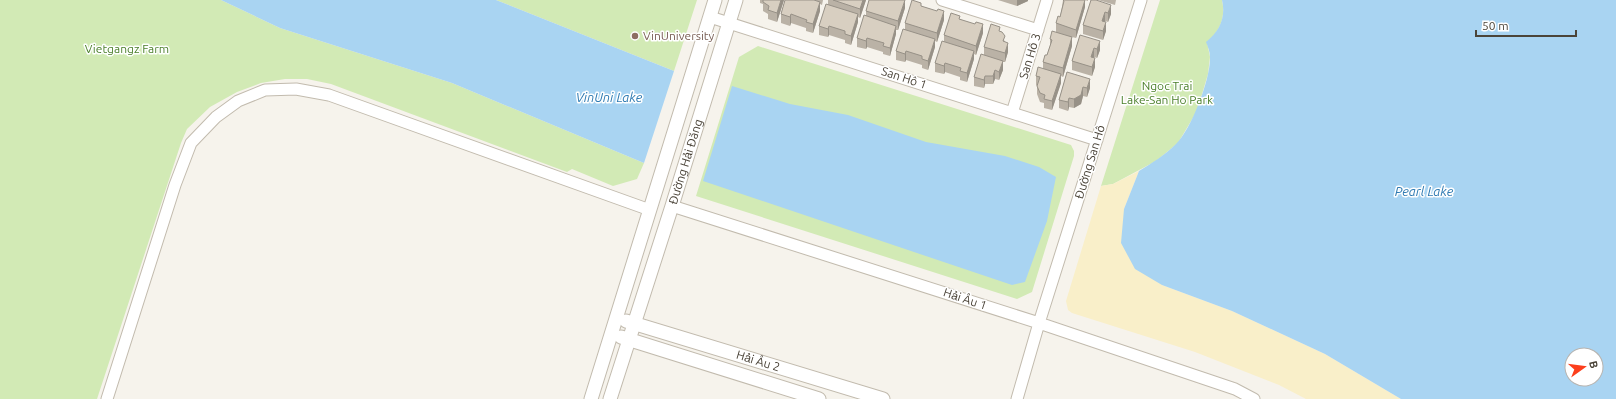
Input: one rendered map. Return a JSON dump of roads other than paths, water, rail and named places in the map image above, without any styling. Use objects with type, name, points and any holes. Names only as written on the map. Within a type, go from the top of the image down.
[{"type":"street","name":"Đường Hải Đăng","points":[[591,399],[715,0]]},
{"type":"street","name":"Đường Hải Đăng","points":[[610,399],[736,0]]},
{"type":"street","points":[[942,0],[1038,30]]},
{"type":"street","name":"San Hô 3","points":[[1012,113],[1048,0]]},
{"type":"street","name":"Đường San Hô","points":[[1017,399],[1039,323],[1141,0]]},
{"type":"street","name":"San Hô 1","points":[[710,17],[1097,140]]},
{"type":"street","points":[[107,399],[175,185],[191,144],[216,117],[238,101],[264,90],[296,89],[329,95],[650,210]]},
{"type":"street","name":"Hải Âu 1","points":[[672,206],[1039,323],[1235,389],[1254,399]]},
{"type":"street","name":"Hải Âu 2","points":[[616,318],[883,399]]},
{"type":"street","name":"Hải Âu 2","points":[[612,334],[819,399]]},
{"type":"water","name":"VinUni Lake","points":[[221,0],[496,0],[674,71],[644,163],[452,83],[280,28]]},
{"type":"water","name":"Pearl Lake","points":[[1222,0],[1616,0],[1616,399],[1401,399],[1325,354],[1232,311],[1162,285],[1135,269],[1121,243],[1124,209],[1139,171],[1154,162],[1176,144],[1182,137],[1194,116],[1204,90],[1209,66],[1210,53],[1206,42],[1215,33],[1221,23],[1223,12]]},
{"type":"water","points":[[732,86],[790,104],[848,115],[926,142],[1005,156],[1039,167],[1056,177],[1047,221],[1025,282],[1012,285],[703,181]]},
{"type":"place","name":"VinUniversity","points":[[635,36]]},
{"type":"park label","name":"Vietgangz Farm","points":[[127,49]]},
{"type":"park label","name":"Ngoc Trai Lake-San Ho Park","points":[[1167,93]]}]
